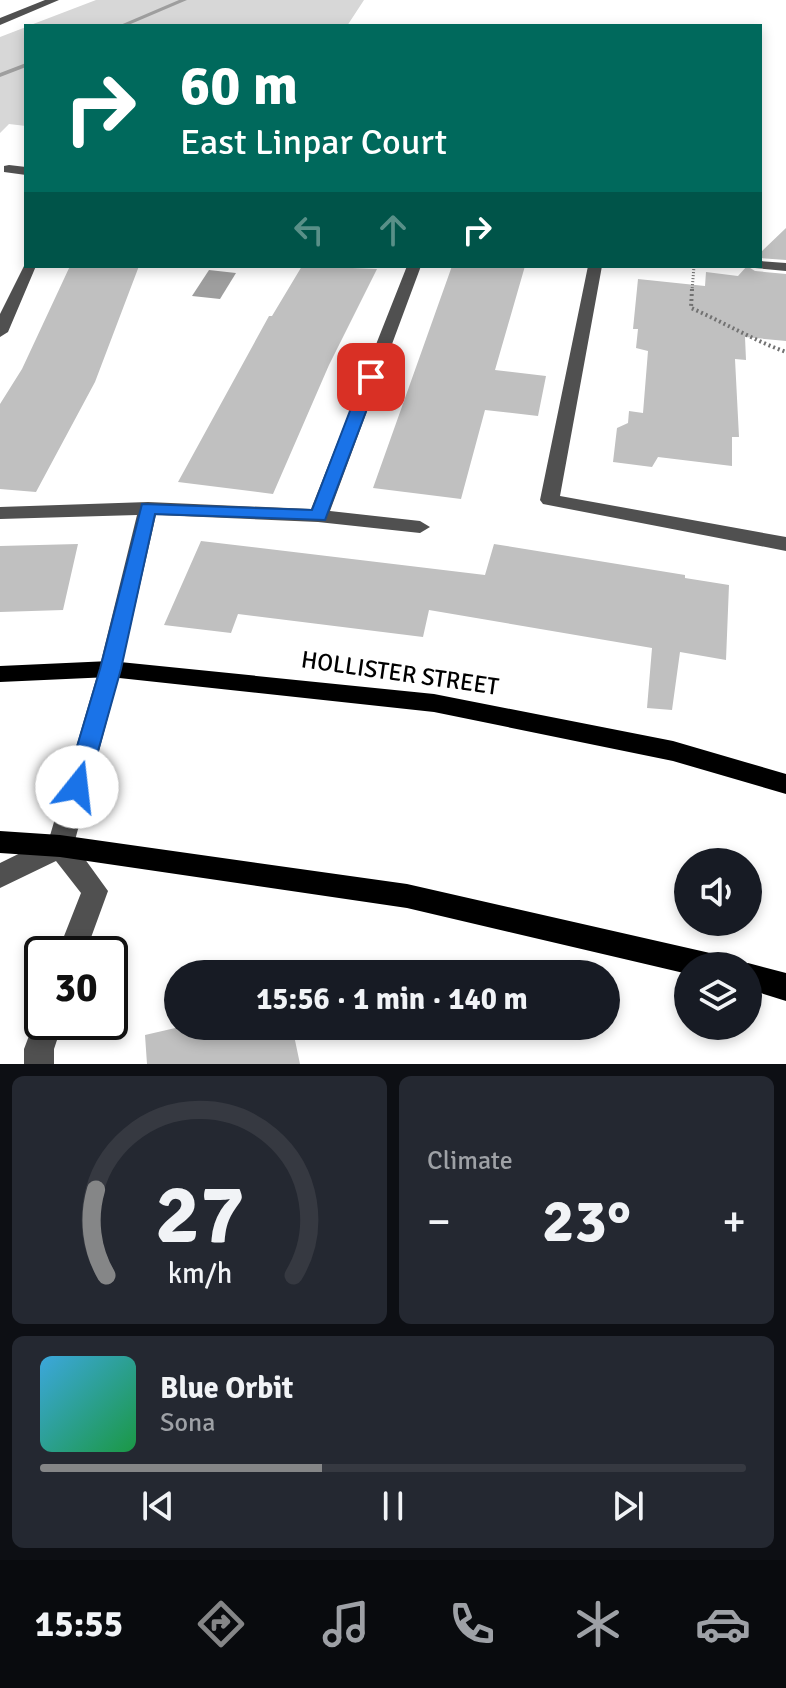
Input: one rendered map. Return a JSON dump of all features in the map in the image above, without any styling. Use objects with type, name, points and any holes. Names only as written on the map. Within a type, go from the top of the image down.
[{"type":"main road","name":"HOLLISTER STREET","points":[[0,674],[110,669],[434,703],[673,751],[786,784]]},
{"type":"main road","points":[[0,842],[60,846],[407,896],[674,958]]},
{"type":"main road","points":[[762,980],[786,987]]},
{"type":"street","points":[[0,22],[54,0]]},
{"type":"street","points":[[9,169],[24,171]]},
{"type":"street","points":[[762,265],[786,267]]},
{"type":"street","points":[[0,332],[28,268]]},
{"type":"street","points":[[318,516],[413,268]]},
{"type":"street","points":[[595,268],[550,500],[786,544]]},
{"type":"street","points":[[0,876],[60,846],[110,669],[148,508]]},
{"type":"street","points":[[0,513],[148,508],[318,516],[420,527]]},
{"type":"street","points":[[60,846],[95,891],[78,936]]},
{"type":"street","points":[[39,1064],[42,1040]]},
{"type":"path","points":[[694,268],[691,308],[725,323],[752,340],[786,352]]},
{"type":"shaded area","points":[[96,0],[364,0],[348,24],[33,24]]},
{"type":"shaded area","points":[[24,28],[24,126],[9,124],[0,133],[0,37]]},
{"type":"shaded area","points":[[209,270],[236,273],[220,299],[192,296]]},
{"type":"building","points":[[786,228],[786,260],[762,258],[762,251]]},
{"type":"building","points":[[69,268],[138,268],[95,382],[36,492],[0,489],[0,404],[22,369]]},
{"type":"building","points":[[301,268],[377,269],[329,365],[273,494],[178,482],[269,316],[272,316]]},
{"type":"building","points":[[451,268],[524,268],[495,370],[546,376],[538,416],[485,410],[461,499],[373,488]]},
{"type":"building","points":[[745,268],[786,274],[786,341],[745,337],[746,360],[735,359],[739,437],[732,437],[732,466],[658,457],[652,467],[613,462],[617,428],[628,423],[629,411],[643,413],[648,351],[636,348],[638,329],[633,329],[638,279],[705,286],[706,272],[738,276]]},
{"type":"building","points":[[201,541],[485,575],[494,544],[685,575],[685,578],[729,585],[726,660],[680,652],[672,710],[647,708],[652,648],[429,610],[423,637],[238,614],[231,633],[164,625]]},
{"type":"building","points":[[78,544],[63,610],[0,612],[0,546]]},
{"type":"building","points":[[164,1031],[164,1040],[295,1040],[300,1064],[147,1064],[145,1035]]},
{"type":"waterway","points":[[126,24],[184,0]]},
{"type":"waterway","points":[[0,75],[24,66]]},
{"type":"route","points":[[77,787],[110,669],[148,508],[318,516],[371,377]]}]
